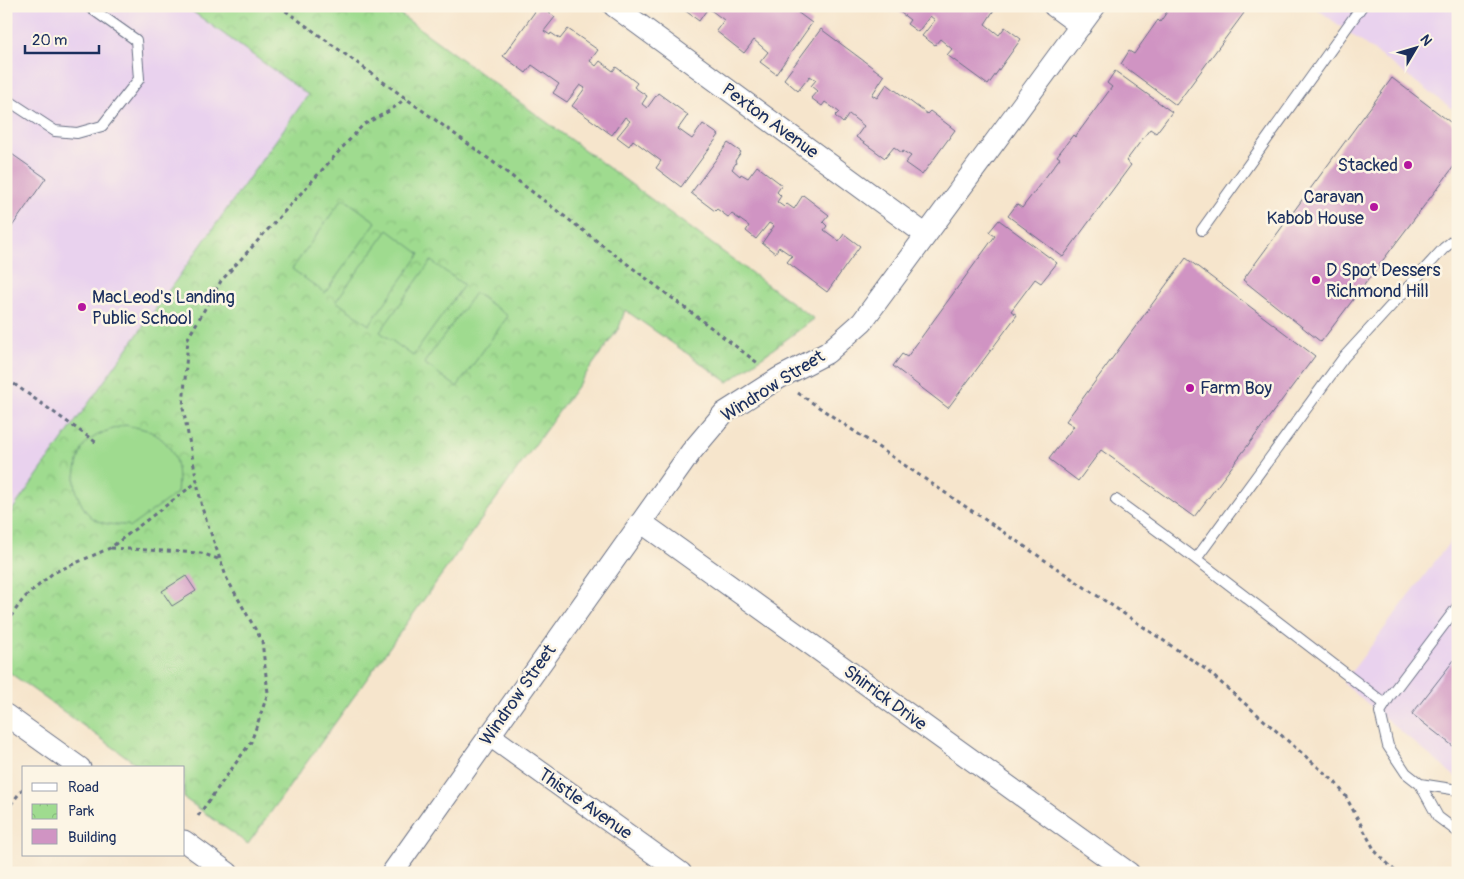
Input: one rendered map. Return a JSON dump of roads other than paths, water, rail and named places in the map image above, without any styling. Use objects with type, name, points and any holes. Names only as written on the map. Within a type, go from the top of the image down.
[{"type":"street","name":"Pexton Avenue","points":[[614,6],[926,235]]},
{"type":"street","points":[[1054,6],[1081,26]]},
{"type":"street","name":"Windrow Street","points":[[392,873],[690,452],[724,413],[779,378],[827,353],[862,322],[1095,6]]},
{"type":"street","name":"Shirrick Drive","points":[[641,522],[688,558],[1129,873]]},
{"type":"street","points":[[6,715],[77,766]]},
{"type":"street","name":"Thistle Avenue","points":[[489,735],[681,873]]},
{"type":"street","points":[[185,843],[228,873]]},
{"type":"lane","points":[[6,98],[55,131],[77,133],[102,126],[139,79],[136,40],[88,6]]},
{"type":"lane","points":[[1202,230],[1362,6]]},
{"type":"lane","points":[[1196,559],[1344,357],[1444,248],[1458,237]]},
{"type":"lane","points":[[1116,500],[1385,704]]},
{"type":"lane","points":[[1458,606],[1380,712],[1388,746],[1406,773],[1420,784],[1438,817],[1458,832]]},
{"type":"lane","points":[[1420,784],[1458,790]]},
{"type":"place","name":"Stacked","points":[[1408,165]]},
{"type":"place","name":"Caravan Kabob House","points":[[1374,207]]},
{"type":"place","name":"D Spot Dessers Richmond Hill","points":[[1316,280]]},
{"type":"place","name":"MacLeod's Landing Public School","points":[[82,307]]},
{"type":"place","name":"Farm Boy","points":[[1190,388]]}]
